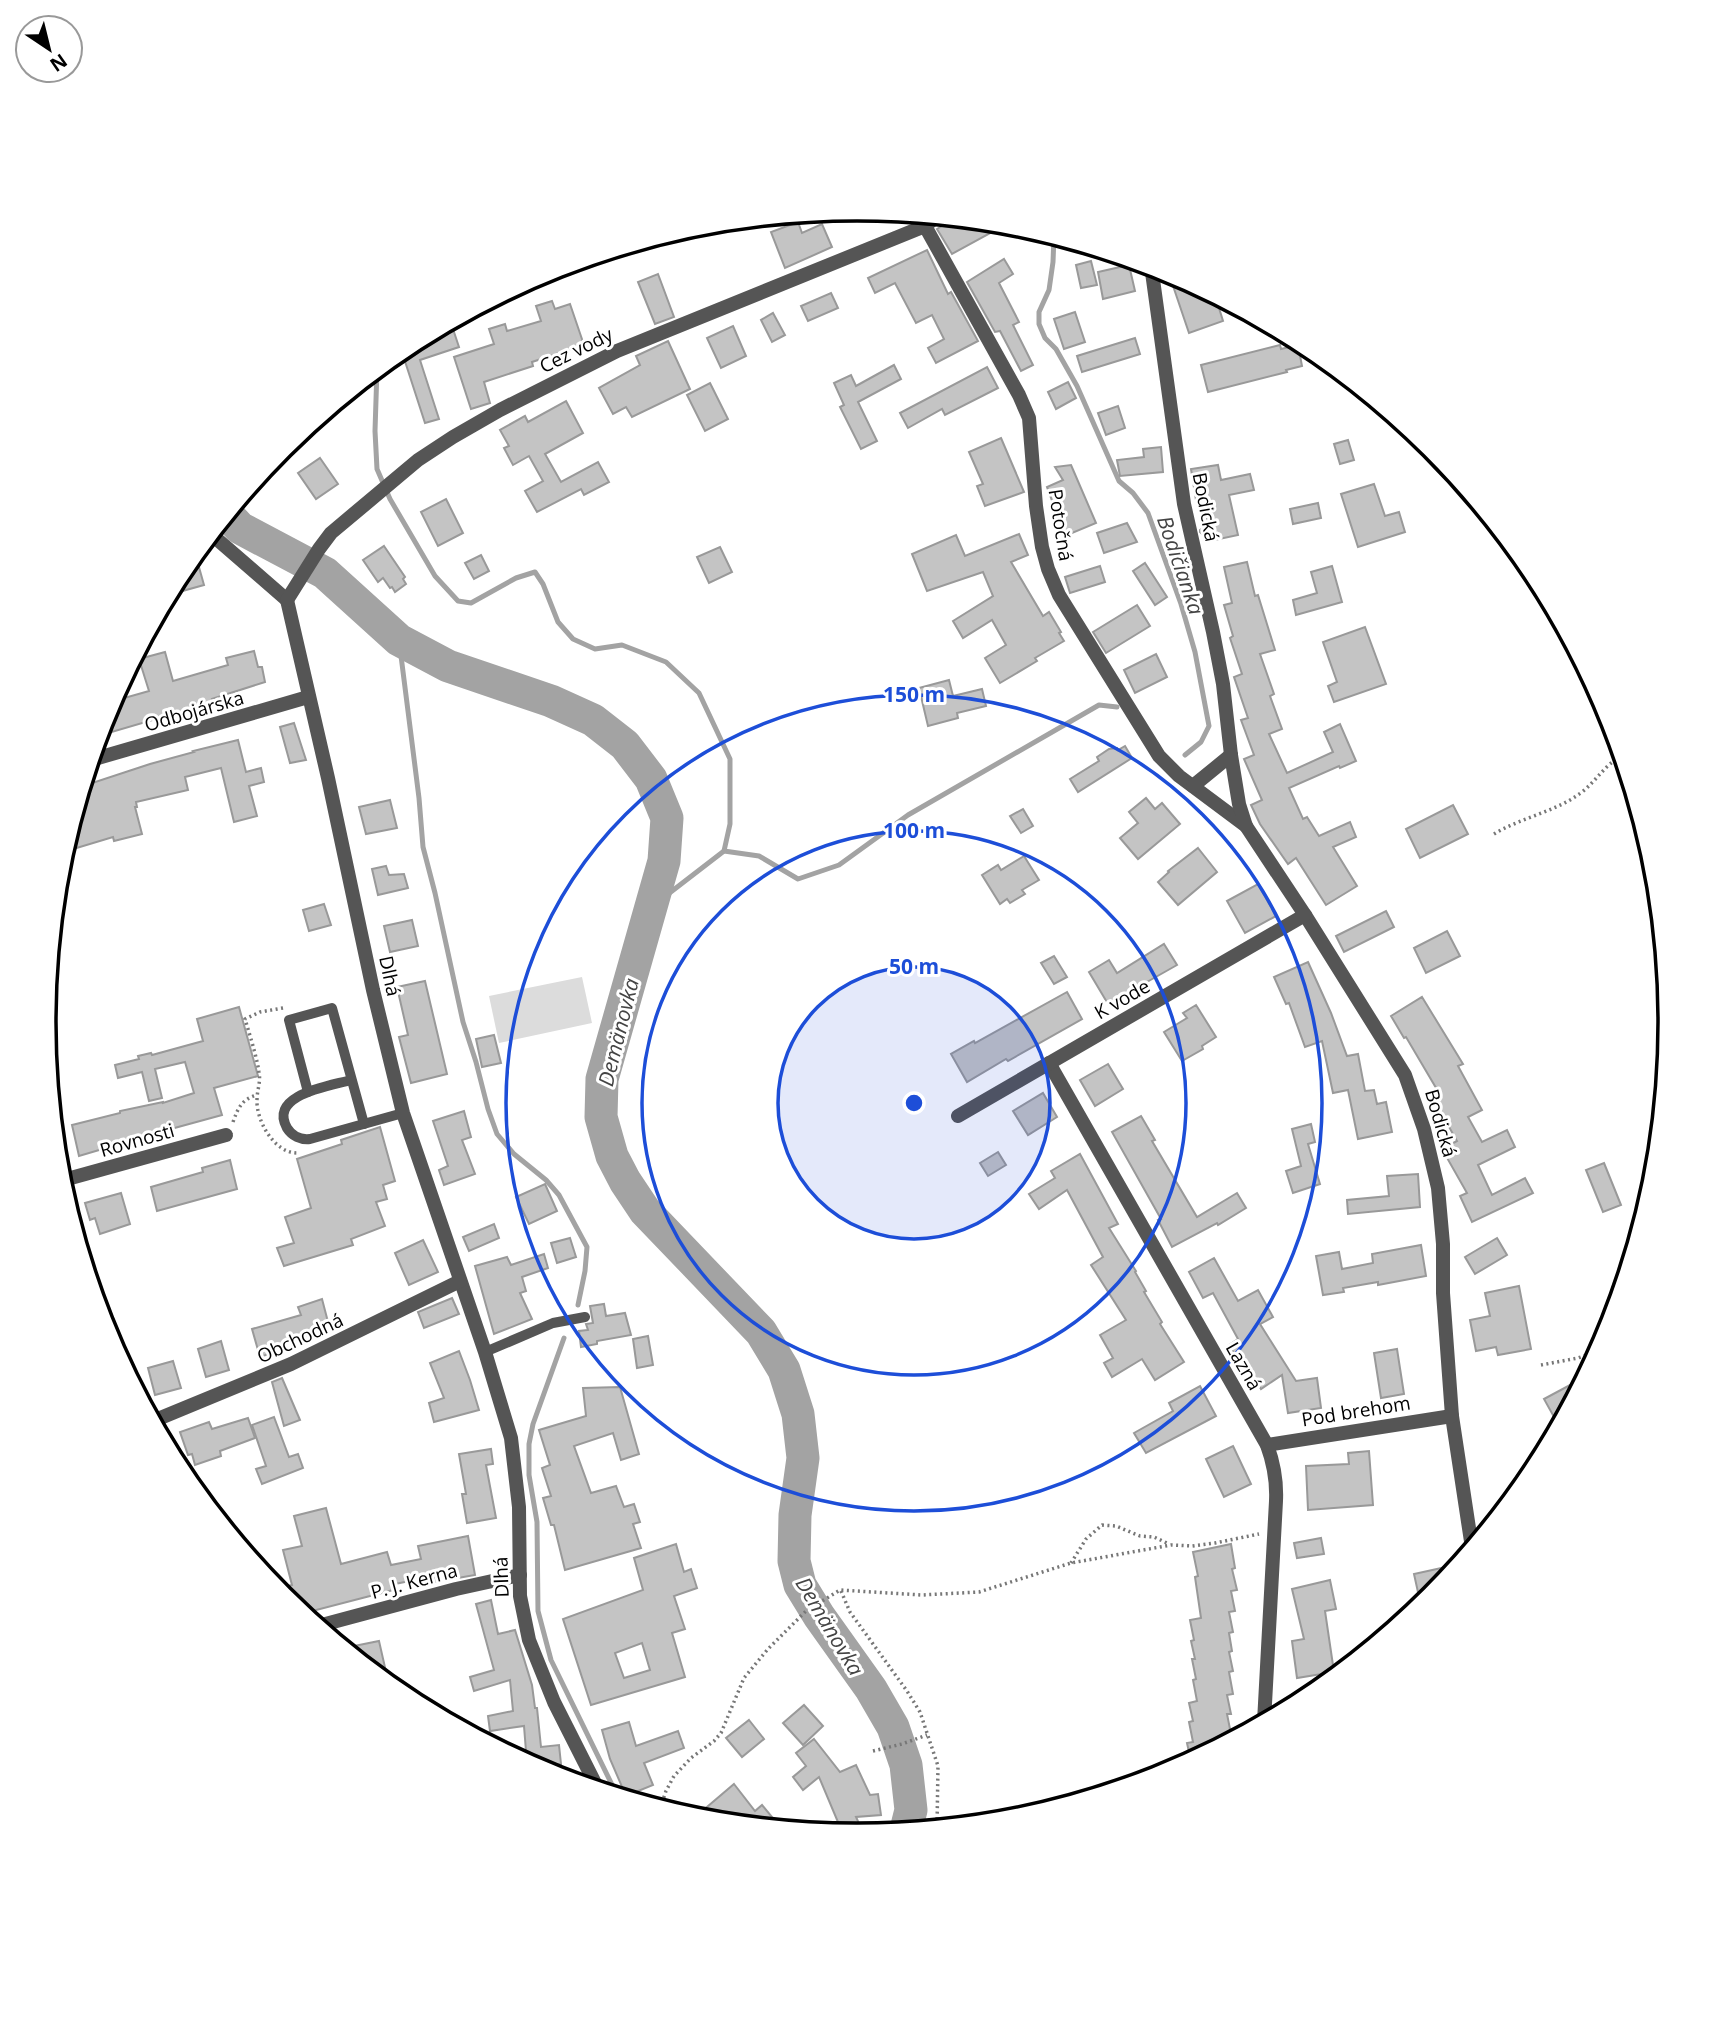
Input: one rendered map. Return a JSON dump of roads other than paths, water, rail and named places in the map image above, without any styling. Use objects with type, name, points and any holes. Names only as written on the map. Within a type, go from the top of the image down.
[{"type":"street","name":"Cez vody","points":[[287,600],[331,533],[433,449],[453,437],[593,362],[923,224]]},
{"type":"street","name":"Potočná","points":[[933,225],[1029,418],[1039,531],[1044,558],[1054,584],[1159,756],[1246,826]]},
{"type":"street","name":"Bodická","points":[[1153,278],[1184,504],[1216,645],[1239,804],[1246,826],[1405,1075],[1423,1129],[1438,1188],[1452,1416],[1470,1536]]},
{"type":"street","points":[[218,540],[287,600]]},
{"type":"street","name":"Dlhá","points":[[287,600],[403,1113],[485,1352],[511,1438],[519,1507],[522,1609],[535,1659],[592,1777]]},
{"type":"street","name":"Odbojárska","points":[[102,757],[308,698]]},
{"type":"street","points":[[1193,786],[1231,755]]},
{"type":"street","name":"K vode","points":[[958,1116],[1305,915]]},
{"type":"street","name":"Lazná","points":[[1049,1063],[1267,1445],[1274,1464],[1277,1479],[1266,1711]]},
{"type":"street","name":"Rovnosti","points":[[71,1178],[226,1135]]},
{"type":"street","name":"Obchodná","points":[[161,1418],[291,1364],[460,1281]]},
{"type":"street","name":"Pod brehom","points":[[1267,1445],[1452,1416]]},
{"type":"street","name":"P. J. Kerna","points":[[328,1623],[520,1575]]},
{"type":"lane","points":[[308,1092],[289,1020],[332,1008],[364,1124]]},
{"type":"lane","points":[[351,1080],[292,1099],[285,1109],[284,1122],[287,1129],[296,1137],[310,1139],[403,1113]]},
{"type":"lane","points":[[485,1352],[553,1323],[585,1317]]},
{"type":"waterway","name":"Bodičianka","points":[[1054,246],[1049,290],[1039,312],[1039,324],[1045,338],[1056,349],[1077,386],[1119,481],[1133,493],[1148,513],[1181,604],[1195,652],[1209,726],[1201,742],[1185,755]]},
{"type":"waterway","points":[[377,382],[377,469],[390,499],[435,576],[458,601],[471,603],[516,578],[535,572],[543,584],[558,622],[573,639],[595,649],[622,645],[666,662],[699,693],[730,759],[730,824],[724,851]]},
{"type":"waterway","name":"Demänovka","points":[[233,521],[240,528],[325,573],[399,640],[448,666],[551,701],[593,720],[625,745],[651,779],[667,818],[664,861],[602,1079],[601,1117],[612,1156],[645,1211],[761,1332],[784,1370],[798,1414],[803,1458],[795,1515],[794,1561],[800,1585],[871,1689],[893,1727],[906,1765],[911,1810],[908,1821]]},
{"type":"waterway","points":[[399,640],[423,847],[463,1022],[497,1134],[514,1154],[546,1180],[559,1195],[587,1247],[578,1305]]},
{"type":"waterway","name":"Bodičianka","points":[[650,908],[724,851],[759,856],[798,879],[839,865],[908,815],[1099,705],[1117,707]]},
{"type":"waterway","points":[[564,1338],[533,1424],[529,1444],[529,1475],[537,1522],[538,1611],[551,1660],[611,1784]]}]
